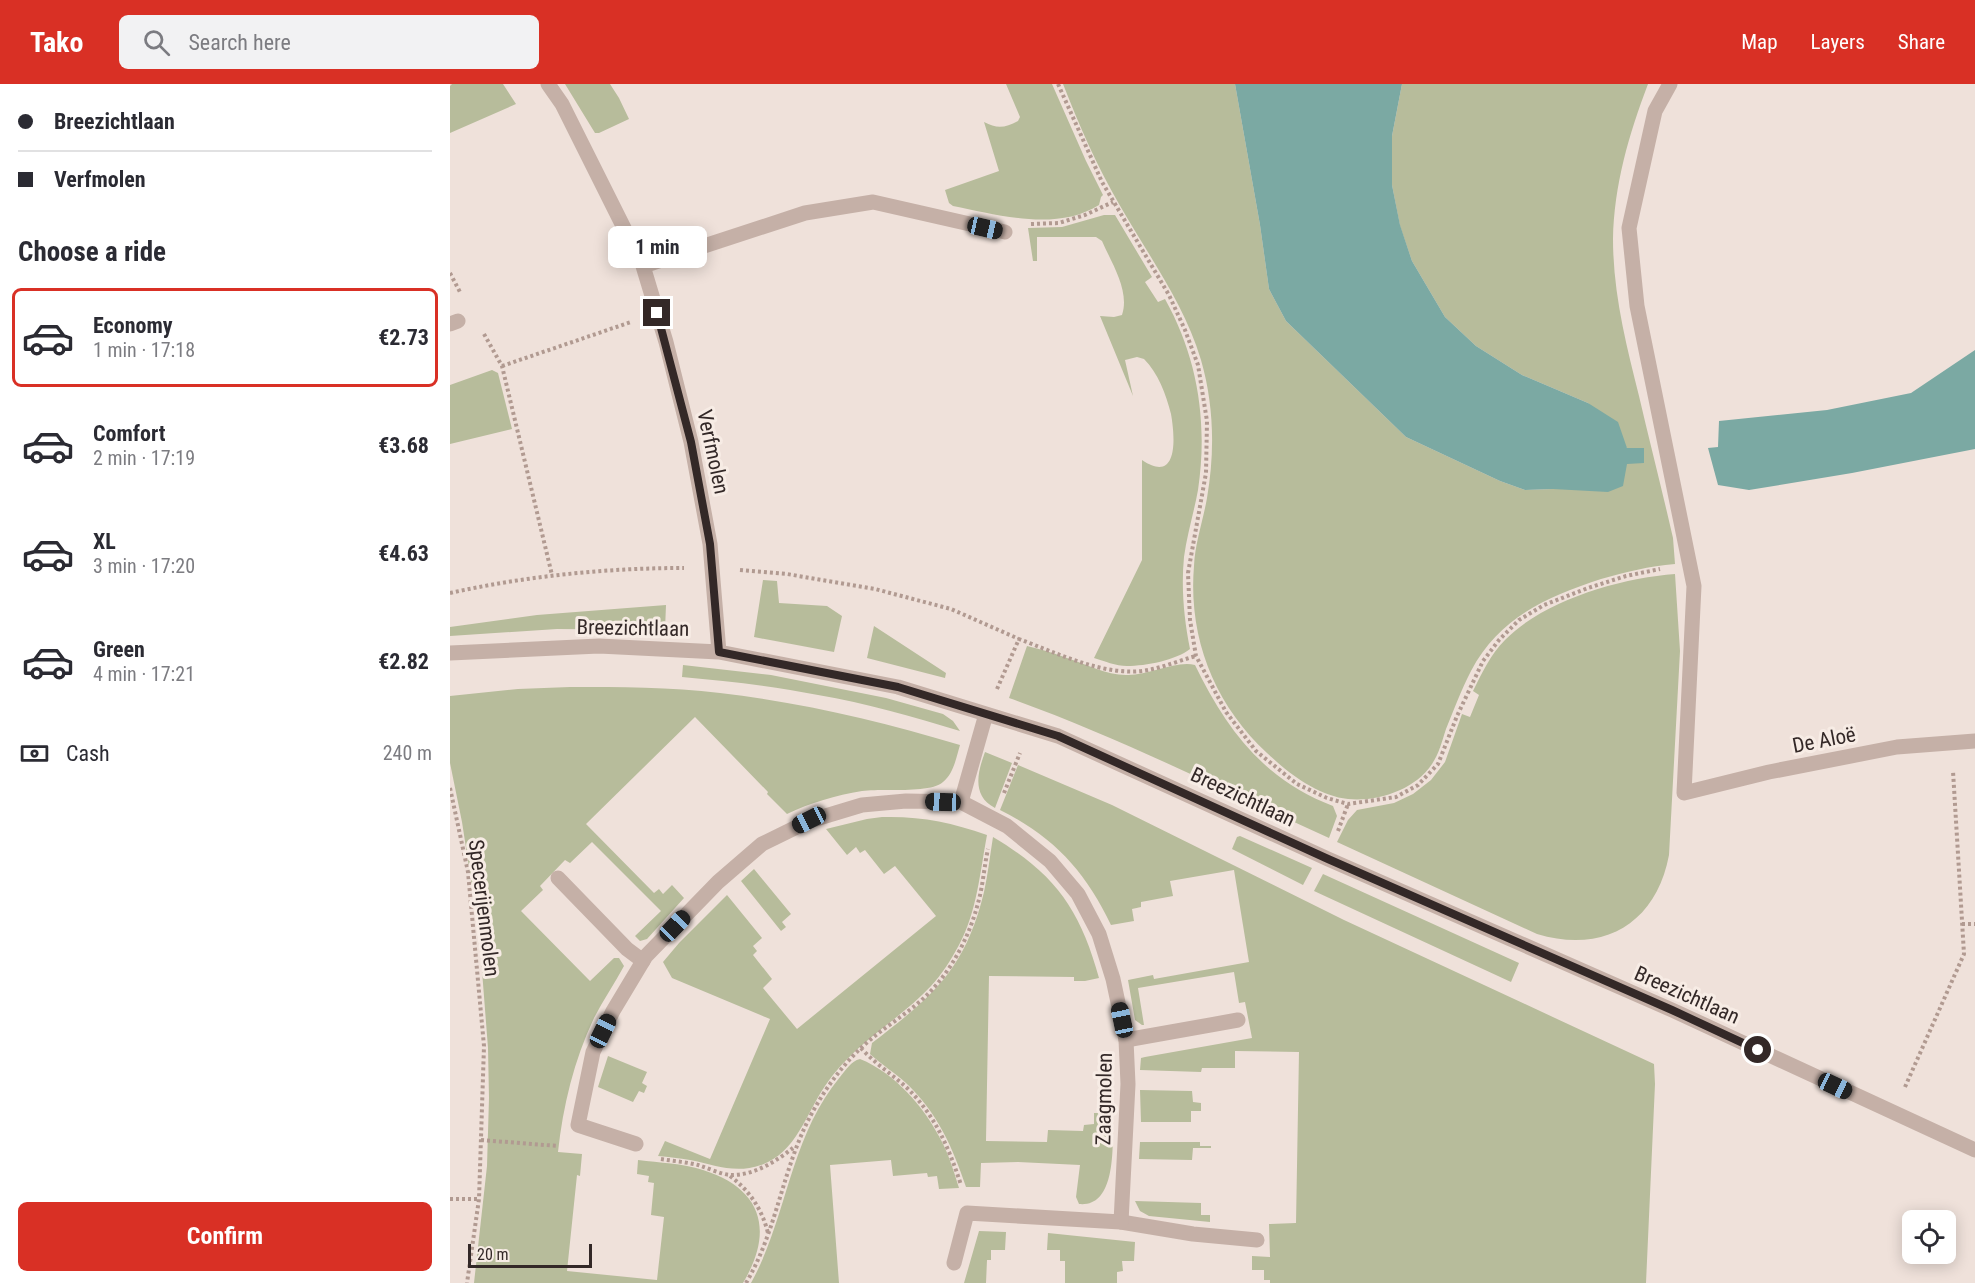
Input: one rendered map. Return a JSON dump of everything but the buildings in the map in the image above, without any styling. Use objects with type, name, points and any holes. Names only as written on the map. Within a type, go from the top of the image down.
[{"type":"street","name":"Verfmolen","points":[[548,84],[562,104],[643,266],[691,442],[710,544],[719,652]]},
{"type":"street","points":[[1670,84],[1655,111],[1629,228],[1637,306],[1690,567]]},
{"type":"street","points":[[643,266],[805,213],[873,202],[1005,232]]},
{"type":"street","name":"De Aloë","points":[[1690,567],[1694,586],[1684,793],[1769,772],[1897,747],[1975,741]]},
{"type":"street","name":"Breezichtlaan","points":[[450,653],[599,646],[719,652],[898,687],[1058,736],[1328,859],[1661,1005],[1975,1150]]},
{"type":"street","points":[[961,802],[986,714]]},
{"type":"street","name":"Zaagmolen","points":[[578,1125],[592,1052],[646,956],[718,882],[762,844],[809,820],[862,805],[906,801],[961,802],[1007,826],[1050,861],[1078,894],[1100,934],[1113,979],[1126,1040],[1128,1084],[1121,1222]]},
{"type":"street","points":[[558,878],[627,949],[643,961]]},
{"type":"street","points":[[1126,1040],[1238,1020]]},
{"type":"street","points":[[578,1125],[636,1144]]},
{"type":"street","points":[[954,1263],[967,1213],[1121,1222],[1193,1234],[1257,1240]]},
{"type":"path","points":[[1058,84],[1084,145],[1113,202],[1169,295],[1198,365],[1208,421],[1206,473],[1188,573],[1190,620],[1196,656],[1226,712],[1256,751],[1297,784],[1327,798],[1348,804],[1396,797],[1418,785],[1438,764],[1461,705],[1483,661],[1499,640],[1519,620],[1544,605],[1626,576],[1656,569],[1690,567]]},
{"type":"path","points":[[1005,232],[1027,224],[1059,223],[1085,215],[1113,202]]},
{"type":"path","points":[[450,273],[461,294]]},
{"type":"path","points":[[502,366],[657,313]]},
{"type":"path","points":[[479,325],[502,366],[552,575]]},
{"type":"path","points":[[986,714],[1019,639],[1080,661],[1119,671],[1147,670],[1196,656]]},
{"type":"path","points":[[746,1283],[754,1270],[781,1198],[792,1155],[816,1105],[843,1067],[861,1048],[922,999],[948,970],[970,926],[978,902],[994,820],[1009,777],[1031,728]]},
{"type":"path","points":[[1893,1113],[1964,954],[1951,743]]},
{"type":"path","name":"Specerijenmolen","points":[[450,788],[468,872],[484,1046],[479,1199],[467,1283]]},
{"type":"path","points":[[1962,924],[1975,924]]},
{"type":"path","points":[[861,1048],[906,1088],[939,1130],[954,1162],[967,1213]]},
{"type":"path","points":[[481,1140],[563,1146],[578,1125]]},
{"type":"path","points":[[636,1144],[657,1158],[700,1166],[729,1175],[742,1185],[761,1211],[768,1234]]},
{"type":"path","points":[[729,1175],[749,1173],[767,1166],[797,1145]]},
{"type":"path","points":[[450,1199],[479,1199]]},
{"type":"green space","points":[[452,84],[503,84],[516,104],[450,133],[450,86]]},
{"type":"green space","points":[[565,84],[610,84],[629,119],[595,133]]},
{"type":"green space","points":[[1006,84],[1052,84],[1103,195],[1099,205],[1065,218],[1046,220],[1008,217],[953,206],[949,203],[945,190],[999,171],[984,122],[1001,127],[1018,121],[1020,117]]},
{"type":"green space","points":[[1063,84],[1235,84],[1269,289],[1286,321],[1406,437],[1500,481],[1525,490],[1553,489],[1627,448],[1588,403],[1522,375],[1476,346],[1445,317],[1412,261],[1400,226],[1392,185],[1392,136],[1402,84],[1648,84],[1629,141],[1616,199],[1613,239],[1615,279],[1629,357],[1673,538],[1675,564],[1629,572],[1581,586],[1543,602],[1510,623],[1482,653],[1471,671],[1432,764],[1416,781],[1406,787],[1383,796],[1359,799],[1337,797],[1315,788],[1284,768],[1248,734],[1219,691],[1200,643],[1193,592],[1197,540],[1207,498],[1212,446],[1209,394],[1201,360],[1175,299],[1103,175]]},
{"type":"green space","points":[[1104,215],[1115,215],[1152,277],[1145,282],[1158,302],[1165,299],[1176,321],[1193,368],[1201,416],[1201,465],[1183,569],[1186,626],[1190,649],[1169,659],[1135,666],[1119,665],[1094,658],[1142,560],[1142,460],[1154,466],[1163,466],[1168,462],[1172,455],[1173,445],[1171,414],[1157,377],[1144,359],[1137,357],[1125,360],[1133,396],[1100,316],[1122,315],[1124,306],[1119,278],[1102,241],[1096,237],[1037,237],[1037,261],[1033,261],[1028,228],[1062,227]]},
{"type":"green space","points":[[492,370],[498,373],[512,429],[450,444],[450,385]]},
{"type":"green space","points":[[1675,574],[1680,651],[1669,855],[1662,879],[1652,899],[1639,916],[1623,928],[1604,936],[1584,940],[1561,939],[1537,934],[1337,842],[1348,820],[1357,810],[1394,803],[1413,794],[1431,780],[1445,762],[1462,714],[1470,717],[1479,695],[1473,691],[1487,664],[1505,640],[1521,626],[1540,613],[1584,594],[1631,580]]},
{"type":"green space","points":[[763,580],[777,581],[779,603],[827,606],[842,616],[834,652],[754,637]]},
{"type":"green space","points":[[666,605],[665,630],[557,629],[450,636],[450,627],[537,615]]},
{"type":"green space","points":[[874,626],[946,673],[945,678],[867,658]]},
{"type":"green space","points":[[1027,646],[1119,675],[1135,675],[1179,665],[1195,665],[1220,710],[1250,750],[1287,782],[1333,806],[1337,816],[1329,838],[1130,747],[1009,698]]},
{"type":"green space","points":[[683,665],[771,675],[886,698],[943,714],[953,721],[960,731],[836,698],[767,686],[682,677]]},
{"type":"green space","points":[[664,688],[751,697],[841,714],[960,745],[950,774],[936,786],[852,793],[823,800],[787,814],[695,717],[586,824],[654,893],[659,889],[663,894],[672,885],[684,898],[647,939],[640,941],[635,936],[661,911],[592,842],[570,863],[565,860],[540,886],[543,890],[521,911],[590,981],[614,958],[619,958],[624,966],[587,1034],[570,1083],[563,1118],[558,1152],[582,1154],[580,1176],[577,1175],[567,1271],[657,1280],[664,1217],[651,1215],[654,1183],[648,1182],[649,1176],[637,1174],[638,1160],[703,1170],[739,1188],[750,1200],[757,1214],[760,1229],[753,1264],[743,1283],[474,1283],[487,1166],[488,1048],[479,932],[462,822],[450,763],[450,696],[518,689]]},
{"type":"green space","points":[[985,752],[1012,763],[995,808],[987,803],[979,790],[980,767]]},
{"type":"green space","points":[[1018,765],[1112,805],[1344,920],[1654,1064],[1646,1283],[1270,1283],[1270,1280],[1264,1280],[1264,1270],[1252,1270],[1252,1256],[1270,1257],[1269,1224],[1296,1223],[1299,1052],[1235,1051],[1235,1068],[1202,1068],[1201,1072],[1140,1070],[1141,1058],[1252,1038],[1245,1002],[1239,1003],[1234,972],[1138,988],[1144,1025],[1135,1020],[1128,980],[1153,975],[1154,979],[1249,962],[1234,870],[1170,881],[1173,896],[1141,902],[1141,907],[1132,909],[1134,921],[1111,925],[1090,888],[1066,857],[1036,832],[1000,810]]},
{"type":"green space","points":[[882,817],[935,821],[987,835],[970,919],[946,967],[918,999],[849,1057],[825,1086],[792,1142],[773,1159],[752,1168],[734,1169],[658,1156],[665,1141],[710,1159],[770,1019],[672,978],[663,962],[727,895],[762,938],[753,946],[757,951],[753,955],[772,979],[763,988],[797,1029],[936,916],[895,866],[884,874],[865,850],[860,853],[856,847],[847,855],[826,829]]},
{"type":"green space","points":[[1240,836],[1312,868],[1303,885],[1232,849],[1237,837]]},
{"type":"green space","points":[[993,837],[1033,865],[1062,896],[1083,932],[1099,978],[1074,981],[1074,977],[989,976],[986,1141],[1047,1142],[1048,1130],[1083,1131],[1084,1125],[1094,1124],[1094,1113],[1113,1113],[1111,1169],[1101,1195],[1092,1202],[1079,1204],[1076,1197],[1080,1165],[981,1163],[980,1187],[966,1187],[943,1131],[927,1106],[906,1083],[870,1054],[872,1043],[913,1011],[944,979],[956,962],[976,919],[985,885]]},
{"type":"green space","points":[[754,869],[791,914],[782,922],[786,927],[781,931],[741,881]]},
{"type":"green space","points":[[1323,874],[1519,963],[1511,982],[1314,891]]},
{"type":"green space","points":[[608,1056],[647,1072],[642,1083],[647,1086],[644,1093],[639,1091],[633,1102],[598,1087]]},
{"type":"green space","points":[[860,1059],[897,1082],[918,1104],[944,1146],[959,1188],[939,1189],[937,1176],[928,1177],[927,1173],[893,1176],[891,1160],[830,1165],[839,1283],[751,1283],[773,1231],[810,1126],[823,1101],[840,1077],[851,1064]]},
{"type":"green space","points":[[1140,1090],[1192,1091],[1193,1102],[1201,1103],[1201,1111],[1191,1111],[1191,1122],[1141,1122]]},
{"type":"green space","points":[[1140,1142],[1200,1142],[1200,1146],[1211,1146],[1211,1148],[1193,1148],[1192,1160],[1139,1159]]},
{"type":"green space","points":[[1135,1201],[1201,1203],[1201,1215],[1210,1215],[1210,1222],[1149,1216],[1140,1211]]},
{"type":"green space","points":[[979,1231],[1006,1232],[1005,1250],[991,1250],[991,1260],[987,1260],[986,1283],[964,1283]]},
{"type":"green space","points":[[1048,1233],[1135,1242],[1134,1261],[1122,1261],[1123,1271],[1117,1272],[1117,1283],[1065,1283],[1065,1261],[1060,1261],[1060,1250],[1047,1250]]},
{"type":"water","points":[[1235,84],[1402,84],[1392,136],[1392,185],[1400,225],[1412,261],[1445,317],[1476,346],[1522,375],[1588,403],[1618,422],[1627,448],[1644,448],[1644,463],[1627,464],[1623,486],[1608,492],[1525,490],[1500,481],[1406,437],[1286,321],[1269,289]]},
{"type":"water","points":[[1975,350],[1975,449],[1749,490],[1718,485],[1708,448],[1718,447],[1719,421],[1827,410],[1911,393]]},
{"type":"route","points":[[657,313],[691,442],[710,544],[719,652],[898,687],[1058,736],[1758,1050]]}]
